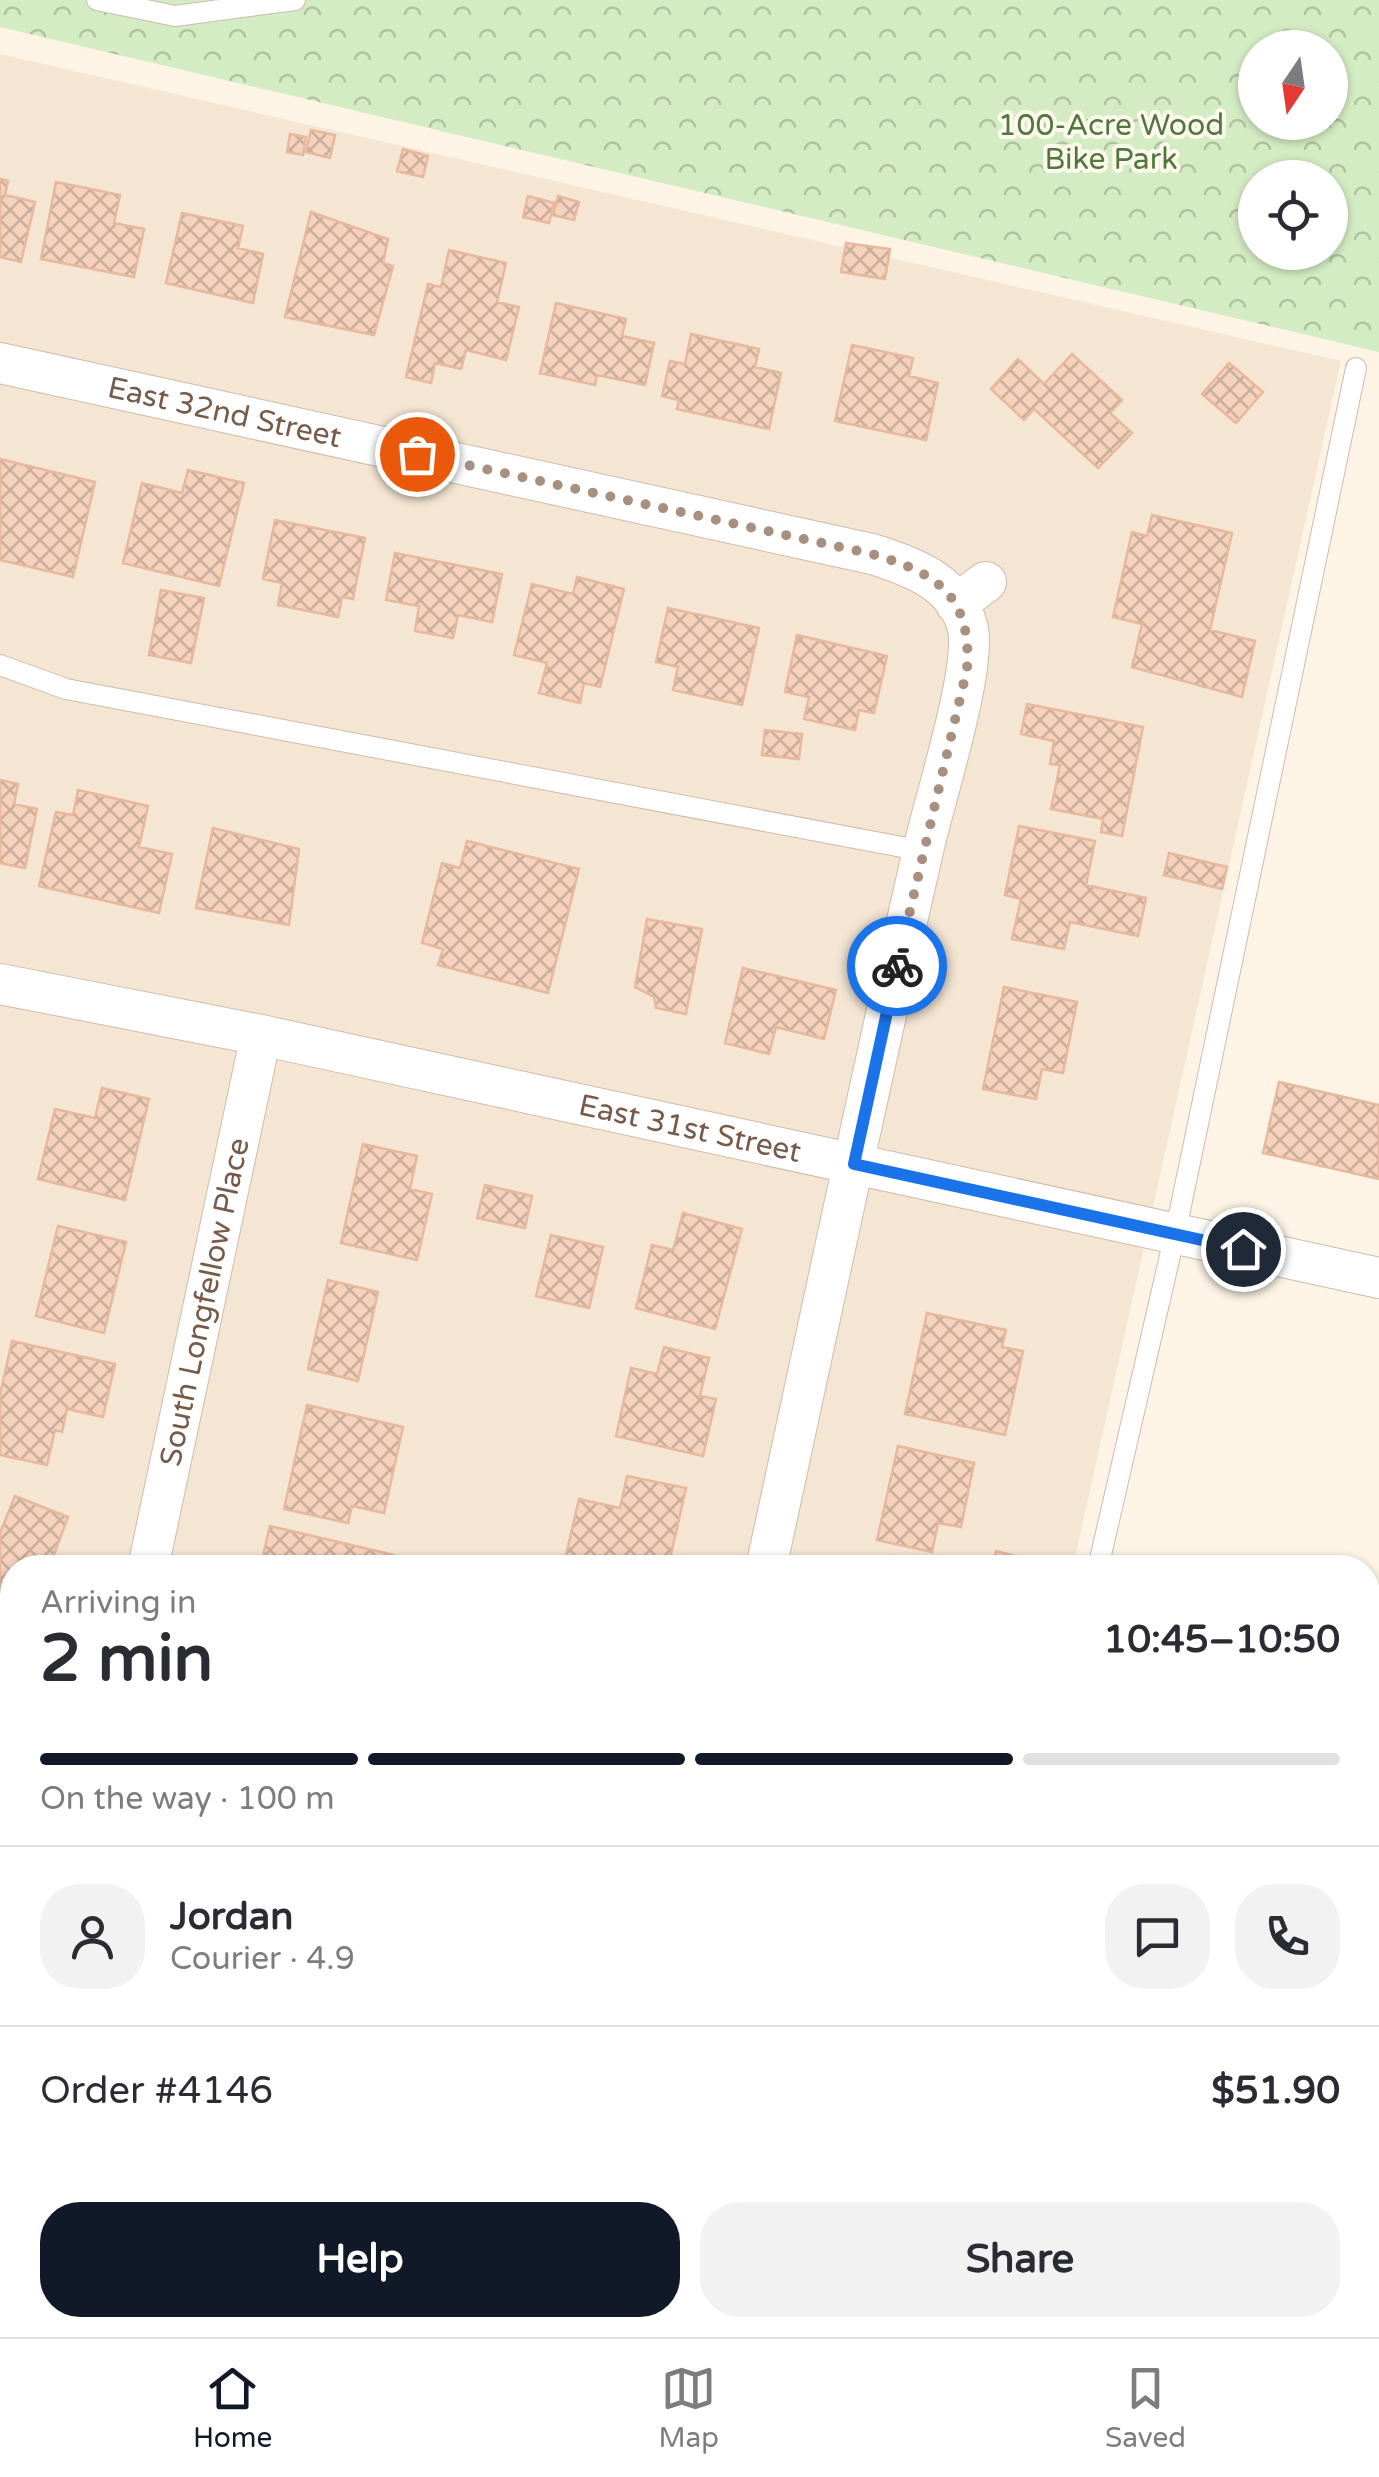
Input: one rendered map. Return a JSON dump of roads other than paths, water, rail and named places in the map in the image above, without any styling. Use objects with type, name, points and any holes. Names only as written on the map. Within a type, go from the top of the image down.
[{"type":"street","name":"East 32nd Street","points":[[0,363],[872,554],[925,573],[968,599],[968,628],[967,669],[922,850]]},
{"type":"street","points":[[769,1555],[922,850]]},
{"type":"street","name":"East 31st Street","points":[[0,984],[261,1035],[1379,1278]]},
{"type":"street","name":"South Longfellow Place","points":[[151,1555],[261,1035]]},
{"type":"lane","points":[[97,0],[175,16],[295,0]]},
{"type":"lane","points":[[1101,1555],[1175,1234],[1356,368]]},
{"type":"lane","points":[[0,665],[66,688],[922,850]]},
{"type":"park label","name":"100-Acre Wood Bike Park","points":[[1111,142]]}]
